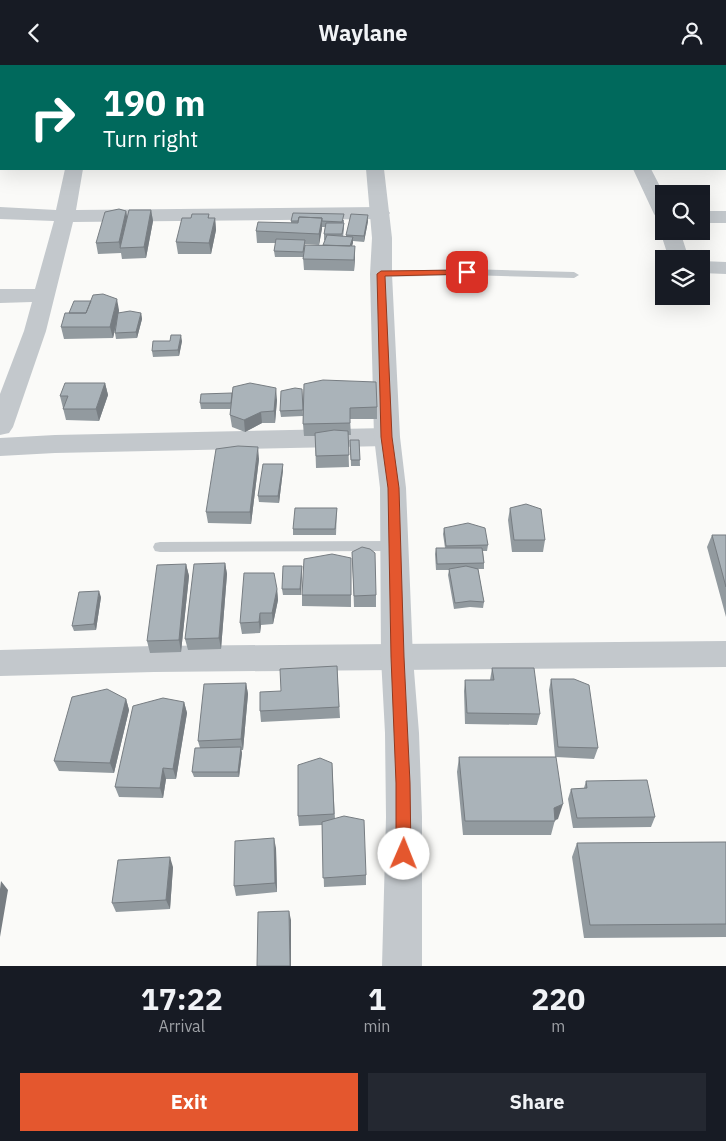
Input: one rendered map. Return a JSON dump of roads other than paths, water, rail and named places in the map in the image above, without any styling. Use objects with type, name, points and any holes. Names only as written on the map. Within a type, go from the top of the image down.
[{"type":"street","points":[[0,427],[16,381],[27,357],[65,215],[74,170]]},
{"type":"street","points":[[375,170],[380,213],[387,437],[393,488],[397,657],[404,817],[402,966]]},
{"type":"street","points":[[642,170],[655,196]]},
{"type":"street","points":[[0,213],[65,215],[380,213]]},
{"type":"street","points":[[710,217],[726,217]]},
{"type":"street","points":[[710,267],[726,268]]},
{"type":"street","points":[[0,296],[44,295]]},
{"type":"street","points":[[0,447],[55,444],[387,437]]},
{"type":"street","points":[[0,663],[154,659],[726,654]]},
{"type":"lane","points":[[381,274],[467,272],[574,275]]},
{"type":"lane","points":[[160,547],[394,546]]}]
